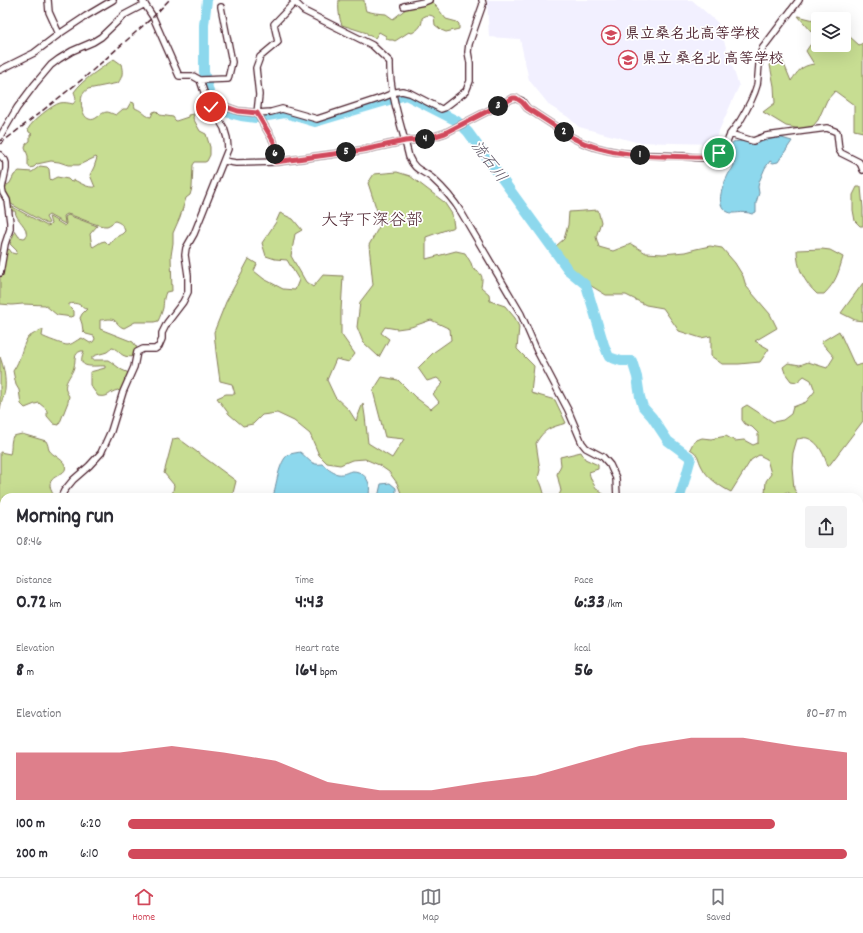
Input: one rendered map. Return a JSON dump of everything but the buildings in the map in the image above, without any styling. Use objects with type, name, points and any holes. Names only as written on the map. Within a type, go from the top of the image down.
[{"type":"street","points":[[48,0],[49,12],[59,34]]},
{"type":"street","points":[[0,70],[34,53],[59,34],[113,0]]},
{"type":"street","points":[[404,6],[429,0]]},
{"type":"street","points":[[213,108],[221,105],[238,111],[257,113],[271,112],[282,109],[317,119],[392,93],[402,91],[410,93],[441,109],[444,108],[466,91],[470,81],[468,52],[469,44],[483,4],[482,0]]},
{"type":"street","points":[[224,161],[236,163],[275,162],[363,150],[405,141],[426,139],[445,133],[513,98],[516,98],[527,108],[580,142],[632,155],[710,156],[719,153],[724,149],[730,134],[740,120],[756,86],[760,55],[765,42],[799,0]]},
{"type":"street","points":[[275,162],[274,142],[257,113],[259,94],[256,68],[260,56],[278,42],[274,24],[294,1],[304,11],[363,39],[381,52],[390,62],[392,93],[409,157],[415,168],[434,181],[454,200],[521,314],[535,347],[568,410],[582,443],[586,448],[603,457],[610,465],[616,478],[617,493]]},
{"type":"street","points":[[0,137],[17,108],[34,84],[59,58],[93,42],[124,15],[144,2],[153,17],[179,76],[193,76],[200,80],[228,79],[232,62],[221,7]]},
{"type":"street","points":[[63,493],[73,480],[101,453],[111,431],[123,392],[134,368],[137,352],[142,349],[155,349],[159,346],[162,339],[162,333],[167,323],[183,302],[188,292],[188,275],[185,255],[186,248],[194,234],[228,149],[224,128],[206,98],[200,80]]},
{"type":"street","points":[[730,134],[753,141],[766,136],[827,128],[837,132],[839,150],[841,153],[859,162],[863,170]]},
{"type":"street","points":[[0,155],[6,163],[2,188],[7,200],[10,222],[10,229],[5,244],[0,272]]},
{"type":"shaded area","name":"県立 桑名北 高等学校","points":[[487,0],[692,0],[718,23],[739,86],[713,144],[636,142],[579,127],[568,117],[550,106],[529,80],[520,39],[489,37]]},
{"type":"green space","points":[[339,0],[364,0],[366,11],[386,14],[393,19],[407,8],[425,5],[429,1],[432,1],[446,19],[459,24],[459,29],[446,32],[441,30],[435,25],[434,17],[428,15],[422,18],[420,27],[412,33],[409,32],[395,41],[389,40],[386,36],[379,32],[375,38],[367,33],[342,25],[339,12]]},
{"type":"green space","points":[[798,16],[811,19],[811,31]]},
{"type":"green space","points":[[851,38],[859,45],[863,43],[863,132],[854,130],[854,105],[835,91],[827,100],[818,120],[813,126],[801,129],[786,126],[763,112],[775,103],[774,86],[769,60],[780,54],[791,81],[800,70],[806,66],[814,64],[806,51],[811,44],[811,52],[851,52]]},
{"type":"green space","points":[[114,59],[121,64],[122,76],[118,83],[88,89],[84,92],[81,99],[81,105],[87,118],[91,120],[94,119],[105,112],[116,115],[123,109],[127,109],[131,102],[134,103],[135,108],[150,117],[153,112],[156,111],[160,115],[173,117],[176,121],[188,117],[188,115],[194,114],[193,118],[200,131],[206,134],[210,147],[210,155],[207,161],[195,162],[193,165],[192,188],[190,195],[186,198],[173,233],[171,256],[172,291],[166,292],[163,310],[158,321],[135,322],[124,328],[112,319],[100,320],[100,329],[133,342],[138,349],[135,356],[130,357],[123,355],[112,348],[107,352],[92,357],[92,360],[108,360],[129,373],[120,392],[118,390],[107,396],[98,396],[90,385],[90,372],[105,368],[105,366],[87,366],[82,362],[84,351],[78,352],[73,371],[66,384],[69,396],[68,402],[59,425],[54,424],[47,416],[47,411],[45,408],[39,403],[25,408],[21,404],[19,390],[16,385],[13,371],[18,363],[28,337],[41,330],[43,330],[42,336],[67,345],[82,338],[90,343],[95,339],[94,336],[86,334],[83,331],[80,318],[87,309],[79,304],[69,304],[74,311],[74,316],[71,317],[57,315],[45,305],[0,304],[0,276],[6,251],[9,249],[12,253],[16,254],[17,251],[10,244],[15,231],[19,237],[26,237],[26,230],[15,211],[10,211],[9,205],[47,226],[51,224],[50,217],[65,226],[66,223],[65,217],[68,215],[97,226],[90,234],[93,247],[105,241],[109,245],[114,238],[125,231],[122,224],[115,221],[108,226],[103,226],[67,214],[64,216],[65,224],[49,215],[46,217],[49,223],[47,224],[9,203],[3,188],[10,183],[14,175],[19,171],[32,172],[40,166],[47,167],[49,169],[51,180],[57,177],[68,179],[71,182],[74,180],[87,186],[95,187],[90,175],[97,158],[96,157],[79,165],[68,165],[51,161],[37,164],[30,168],[28,165],[28,156],[25,148],[26,144],[30,141],[30,135],[32,134],[28,129],[38,118],[56,104],[73,104],[76,98],[74,92],[78,87],[87,78]]},
{"type":"green space","points":[[397,172],[410,176],[444,202],[452,214],[454,227],[426,237],[426,259],[456,251],[465,253],[473,269],[479,272],[482,276],[481,287],[489,294],[490,301],[505,306],[515,318],[519,327],[517,349],[534,366],[531,393],[555,400],[566,423],[545,431],[536,443],[540,470],[538,478],[544,493],[401,493],[397,483],[389,472],[379,465],[365,459],[352,460],[340,465],[327,463],[319,455],[310,434],[294,421],[277,413],[262,415],[253,424],[243,426],[229,414],[217,398],[226,394],[235,394],[232,384],[220,381],[214,332],[226,302],[249,259],[257,264],[254,271],[264,279],[283,289],[295,290],[299,280],[287,260],[275,259],[266,256],[262,243],[276,222],[280,213],[293,219],[302,230],[295,234],[291,256],[306,282],[313,287],[323,275],[343,276],[341,334],[355,354],[349,362],[336,359],[327,380],[335,397],[349,410],[356,421],[363,403],[368,443],[392,458],[404,439],[385,437],[373,391],[382,377],[398,380],[415,397],[431,409],[439,402],[433,394],[443,383],[437,378],[427,381],[418,368],[434,352],[451,340],[450,329],[431,320],[411,327],[397,329],[385,327],[381,333],[389,339],[379,357],[363,342],[357,327],[360,302],[373,285],[369,245],[381,223],[368,183],[374,174]]},
{"type":"green space","points":[[857,187],[861,187],[863,226],[860,226],[855,221],[853,210],[853,195]]},
{"type":"green space","points":[[598,210],[601,222],[596,237],[599,247],[613,251],[631,244],[646,253],[663,254],[685,252],[710,246],[722,248],[735,263],[743,276],[746,286],[770,314],[777,328],[755,341],[769,349],[760,362],[722,364],[711,356],[711,336],[701,338],[679,331],[663,308],[646,305],[626,295],[606,295],[588,284],[570,270],[558,253],[556,246],[564,239],[568,225],[569,212]]},
{"type":"green space","points":[[797,250],[830,250],[843,257],[834,282],[824,294],[817,294],[808,285],[802,274],[798,263]]},
{"type":"green space","points":[[863,283],[863,321],[855,320],[841,313]]},
{"type":"green space","points":[[839,331],[855,366],[863,364],[863,421],[828,467],[823,454],[815,442],[807,438],[797,439],[793,453],[792,467],[794,489],[797,493],[765,493],[766,481],[771,474],[767,459],[759,455],[751,460],[731,492],[723,488],[707,475],[700,464],[697,455],[690,449],[694,441],[702,438],[711,439],[726,436],[735,441],[744,440],[753,445],[758,443],[758,433],[752,427],[745,424],[742,420],[742,408],[747,405],[773,422],[783,420],[791,414],[793,407],[806,402],[815,391],[811,380],[804,376],[797,382],[791,381],[785,373],[783,367],[788,363],[800,365],[808,362],[827,368],[834,357],[821,342]]},
{"type":"green space","points":[[0,357],[3,365],[5,392],[0,409]]},
{"type":"green space","points":[[22,434],[46,441],[49,450],[64,463],[65,469],[63,472],[52,480],[50,484],[53,493],[0,493],[0,452],[10,454],[13,436]]},
{"type":"green space","points":[[178,438],[236,481],[233,493],[173,493],[174,485],[164,473],[173,439]]},
{"type":"green space","points":[[581,452],[585,459],[598,465],[598,469],[589,472],[594,485],[602,493],[560,493],[561,491],[557,474],[561,465],[560,457]]},
{"type":"water","points":[[778,137],[792,141],[778,162],[773,163],[770,161],[765,168],[759,182],[756,212],[752,214],[745,212],[728,212],[724,209],[720,199],[725,182],[734,165],[731,150],[733,142],[758,142]]},
{"type":"water","points":[[300,452],[312,463],[322,464],[338,474],[353,471],[361,473],[367,479],[369,484],[369,493],[274,493],[282,463],[290,454]]},
{"type":"water","points":[[390,483],[396,488],[396,493],[379,493],[381,484]]},
{"type":"waterway","name":"流石川","points":[[207,0],[204,25],[204,72],[210,96],[221,111],[256,118],[285,113],[315,122],[406,95],[457,121],[468,132],[569,271],[586,285],[609,357],[621,361],[632,361],[643,407],[652,417],[668,441],[691,458],[681,493]]},
{"type":"railway","points":[[0,144],[84,78],[153,17],[169,0]]},
{"type":"place","name":"県立桑名北高等学校","points":[[611,35]]},
{"type":"place","name":"県立 桑名北 高等学校","points":[[628,60]]},
{"type":"district","name":"大字下深谷部","points":[[372,222]]},
{"type":"route","points":[[211,107],[213,108],[221,105],[238,111],[257,113],[274,142],[275,162],[363,150],[405,141],[426,139],[445,133],[513,98],[519,99],[527,108],[573,138],[580,142],[597,147],[632,155],[702,157],[719,153]]}]
